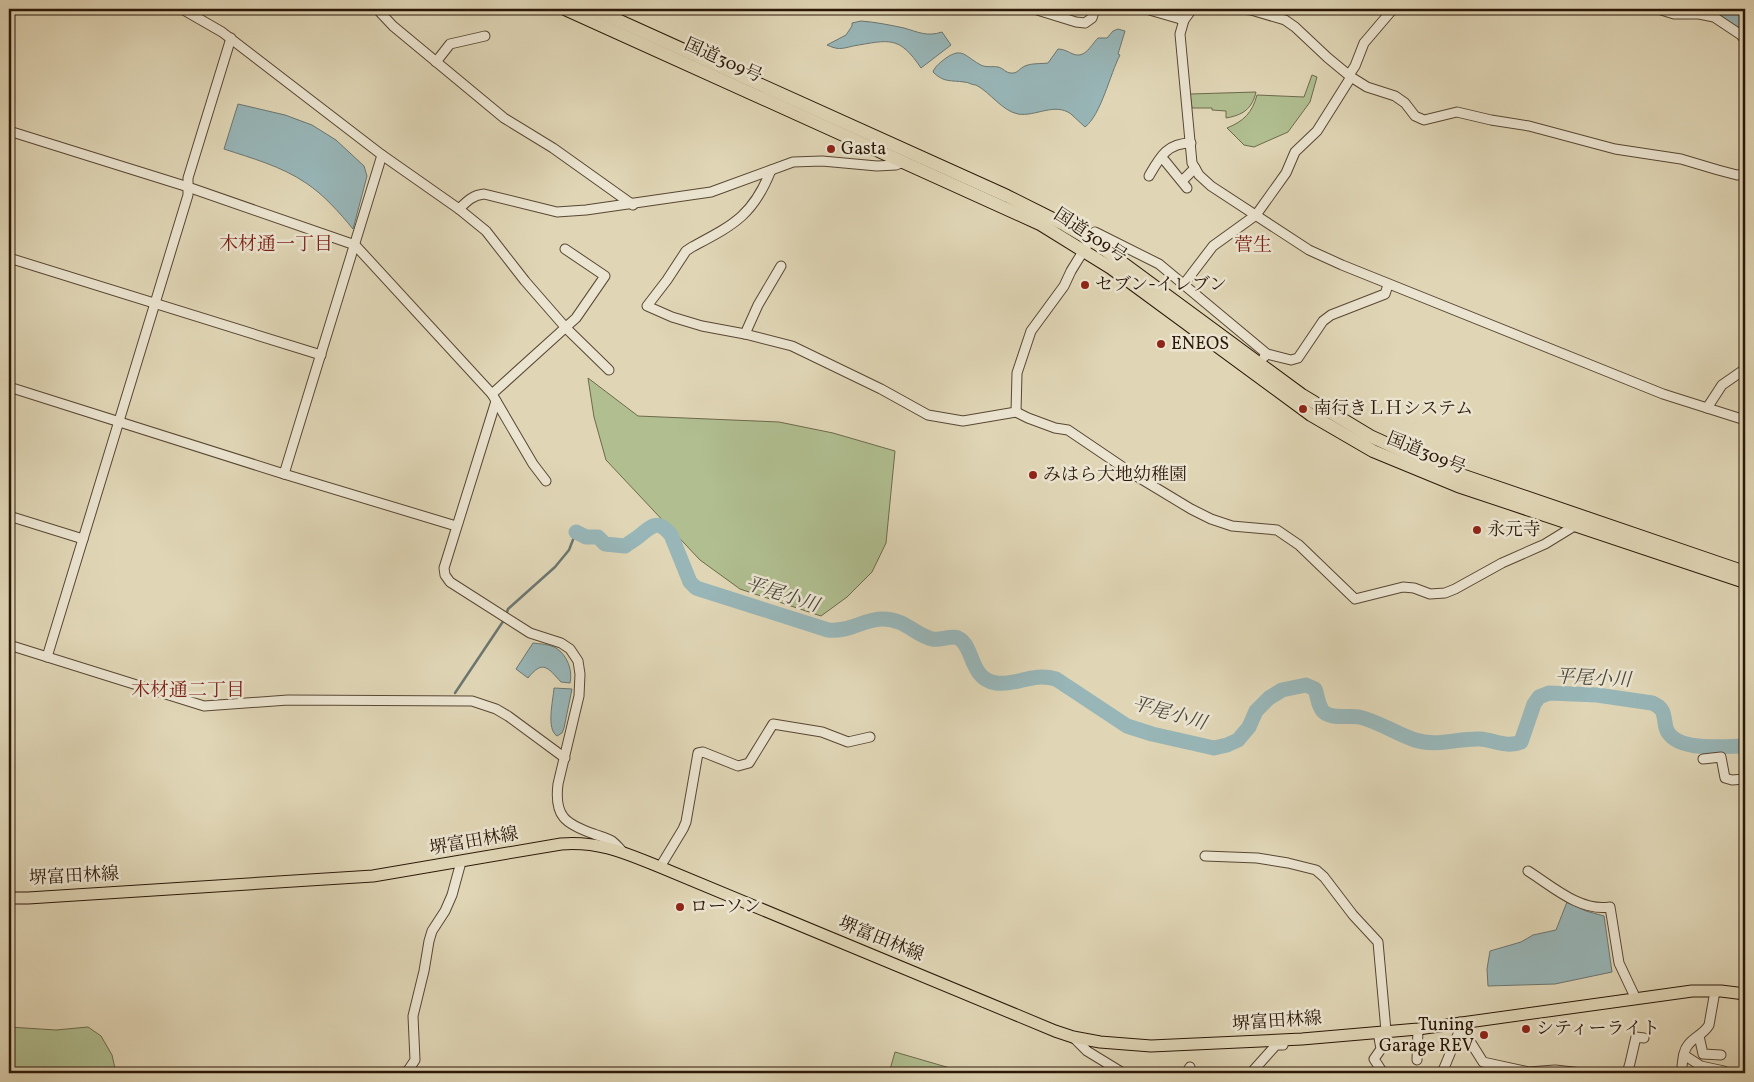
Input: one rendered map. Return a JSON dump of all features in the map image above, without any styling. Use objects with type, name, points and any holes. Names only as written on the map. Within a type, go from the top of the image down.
[{"type":"highway","name":"国道309号","points":[[565,9],[1123,262],[1256,363],[1316,404],[1370,436],[1406,454],[1745,582]]},
{"type":"highway","name":"国道309号","points":[[593,9],[1007,196],[1051,218],[1087,245],[1111,268],[1280,393],[1342,434],[1374,451],[1440,479],[1745,572]]},
{"type":"main road","name":"堺富田林線","points":[[9,898],[354,878],[390,874],[568,844],[596,845],[624,853],[660,867],[1073,1038],[1100,1042],[1151,1046],[1286,1040],[1461,1025],[1692,991],[1745,994]]},
{"type":"street","points":[[9,17],[11,9]]},
{"type":"street","points":[[182,9],[209,23],[231,38],[382,155],[459,209],[486,231],[525,281],[566,328],[609,370]]},
{"type":"street","points":[[380,9],[393,26],[504,118],[553,148],[632,205]]},
{"type":"street","points":[[951,9],[973,9]]},
{"type":"street","points":[[1034,9],[1085,23],[1092,18],[1095,9]]},
{"type":"street","points":[[1146,9],[1184,20]]},
{"type":"street","points":[[1192,9],[1184,20],[1180,34],[1192,163],[1199,175],[1211,186],[1309,250],[1388,284],[1663,394],[1745,420]]},
{"type":"street","points":[[1241,9],[1285,20],[1350,76],[1368,87],[1395,96],[1406,104],[1415,116],[1424,120],[1457,112],[1529,126],[1615,149],[1681,159],[1718,170],[1745,174]]},
{"type":"street","points":[[1184,284],[1213,246],[1256,215],[1286,173],[1295,152],[1317,130],[1350,76],[1364,43],[1393,9]]},
{"type":"street","points":[[1658,9],[1674,14],[1699,14],[1714,17],[1741,35],[1745,40]]},
{"type":"street","points":[[1739,9],[1745,13]]},
{"type":"street","points":[[436,62],[450,44],[485,36]]},
{"type":"street","points":[[47,657],[188,195],[188,178],[231,38]]},
{"type":"street","points":[[9,131],[188,187],[355,245],[494,397],[533,464],[546,481]]},
{"type":"street","points":[[1149,176],[1160,158],[1170,148],[1180,143],[1190,143]]},
{"type":"street","points":[[284,474],[382,155]]},
{"type":"street","points":[[459,209],[467,200],[476,195],[484,194],[557,212],[586,210],[632,205],[711,192],[793,162],[822,161],[877,166],[896,165],[903,162]]},
{"type":"street","points":[[1165,161],[1184,184],[1195,168]]},
{"type":"street","points":[[771,170],[759,195],[746,213],[733,224],[686,251],[668,280],[647,306],[672,317],[702,326],[745,334],[792,346],[881,389],[928,415],[963,421],[1016,412],[1055,428],[1068,430],[1133,474],[1211,519],[1232,526],[1277,530],[1299,545],[1355,599],[1403,587],[1414,588],[1430,594],[1445,593],[1502,563],[1545,544],[1578,520]]},
{"type":"street","points":[[1016,412],[1017,373],[1031,331],[1064,286],[1095,232],[1159,264],[1267,354],[1291,360],[1298,358],[1323,320],[1331,315],[1385,294],[1388,284]]},
{"type":"street","points":[[565,249],[604,276],[576,318],[494,397],[444,568],[445,575],[450,582],[530,632],[561,643],[570,649],[578,661],[580,674],[578,696],[557,798],[558,809],[564,819],[572,825],[612,841],[624,853]]},
{"type":"street","points":[[9,258],[321,355]]},
{"type":"street","points":[[745,334],[758,305],[782,266]]},
{"type":"street","points":[[1256,363],[1267,354]]},
{"type":"street","points":[[1707,408],[1722,385],[1745,368]]},
{"type":"street","points":[[9,387],[456,526]]},
{"type":"street","points":[[9,516],[83,539]]},
{"type":"street","points":[[9,646],[204,706],[288,700],[472,701],[496,709],[508,716],[565,758]]},
{"type":"street","points":[[660,867],[686,822],[698,753],[703,752],[738,766],[743,765],[748,762],[773,724],[822,732],[848,742],[870,737]]},
{"type":"street","points":[[1703,758],[1721,757],[1725,778],[1732,780],[1745,778]]},
{"type":"street","points":[[1205,856],[1257,858],[1316,870],[1378,942],[1382,1032],[1381,1049],[1374,1059],[1383,1073]]},
{"type":"street","points":[[396,1073],[408,1072],[415,1060],[413,1016],[429,940],[432,930],[452,895],[461,862]]},
{"type":"street","points":[[1528,871],[1572,899],[1601,909],[1610,907],[1619,963],[1636,999]]},
{"type":"street","points":[[1681,1073],[1684,1055],[1688,1046],[1709,1025],[1714,991]]},
{"type":"street","points":[[1442,1073],[1461,1025]]},
{"type":"street","points":[[1461,1025],[1483,1062],[1529,1072],[1555,1070],[1582,1073]]},
{"type":"street","points":[[1417,1060],[1418,1029]]},
{"type":"street","points":[[1699,1036],[1702,1054],[1721,1055]]},
{"type":"street","points":[[1073,1038],[1087,1050],[1123,1073]]},
{"type":"street","points":[[1626,1073],[1636,1038],[1644,1038]]},
{"type":"street","points":[[1251,1073],[1276,1046],[1283,1045],[1286,1040]]},
{"type":"street","points":[[1684,1055],[1701,1066],[1724,1071]]},
{"type":"green space","points":[[1312,75],[1317,77],[1310,102],[1288,132],[1254,147],[1244,145],[1227,128],[1250,112],[1257,95],[1304,97]]},
{"type":"green space","points":[[1256,92],[1252,103],[1246,110],[1226,118],[1226,111],[1212,110],[1212,108],[1192,108],[1190,94]]},
{"type":"green space","points":[[588,378],[638,416],[779,422],[833,433],[895,451],[886,543],[872,572],[847,597],[821,616],[740,589],[700,560],[606,460],[594,417]]},
{"type":"green space","points":[[9,1027],[56,1030],[88,1027],[101,1036],[112,1055],[116,1073],[9,1073]]},
{"type":"green space","points":[[895,1052],[967,1073],[889,1073]]},
{"type":"water","points":[[861,21],[927,34],[942,32],[951,45],[921,68],[906,50],[892,42],[876,42],[840,48],[827,45],[846,35],[852,23]]},
{"type":"water","points":[[1118,29],[1125,31],[1118,54],[1120,55],[1096,113],[1085,127],[1071,114],[1058,109],[1031,114],[1012,112],[976,85],[944,79],[933,72],[946,58],[960,53],[981,65],[998,67],[1013,73],[1028,65],[1048,63],[1058,49],[1081,55],[1098,38],[1107,38],[1113,31]]},
{"type":"water","points":[[238,104],[285,115],[312,125],[336,140],[364,166],[367,176],[353,229],[325,198],[296,177],[266,163],[224,149]]},
{"type":"water","points":[[533,643],[544,644],[560,651],[570,668],[570,683],[561,682],[549,670],[542,667],[533,672],[528,678],[516,669]]},
{"type":"water","points":[[554,688],[572,689],[564,728],[562,733],[557,736],[551,721]]},
{"type":"water","points":[[1567,902],[1586,911],[1604,916],[1612,972],[1555,984],[1488,986],[1487,969],[1490,951],[1521,942],[1533,935],[1556,930]]},
{"type":"waterway","points":[[1721,9],[1745,25]]},
{"type":"waterway","name":"平尾小川","points":[[576,532],[586,537],[598,537],[605,544],[625,546],[651,527],[658,525],[671,535],[690,582],[696,588],[828,630],[843,629],[883,619],[904,624],[932,639],[958,638],[967,647],[976,669],[987,680],[996,683],[1011,683],[1039,677],[1056,679],[1127,726],[1152,734],[1214,748],[1238,740],[1249,727],[1256,711],[1269,698],[1282,690],[1306,685],[1315,689],[1321,708],[1329,715],[1355,716],[1366,719],[1423,742],[1480,739],[1505,744],[1516,744],[1521,742],[1534,704],[1539,697],[1549,693],[1597,695],[1652,703],[1662,710],[1666,728],[1671,736],[1679,741],[1689,745],[1713,747],[1745,746]]},
{"type":"waterway","points":[[506,615],[508,609],[555,567],[569,550],[576,532]]},
{"type":"waterway","points":[[455,693],[504,620]]},
{"type":"place","name":"Gasta","points":[[831,149]]},
{"type":"place","name":"セブン-イレブン","points":[[1085,285]]},
{"type":"place","name":"ENEOS","points":[[1161,344]]},
{"type":"place","name":"南行きＬＨシステム","points":[[1303,409]]},
{"type":"place","name":"みはら大地幼稚園","points":[[1033,475]]},
{"type":"place","name":"永元寺","points":[[1477,530]]},
{"type":"place","name":"ローソン","points":[[680,907]]},
{"type":"place","name":"シティーライト","points":[[1526,1029]]},
{"type":"place","name":"Tuning Garage REV","points":[[1484,1035]]},
{"type":"district","name":"木材通一丁目","points":[[276,245]]},
{"type":"district","name":"菅生","points":[[1253,246]]},
{"type":"district","name":"木材通二丁目","points":[[188,691]]}]
